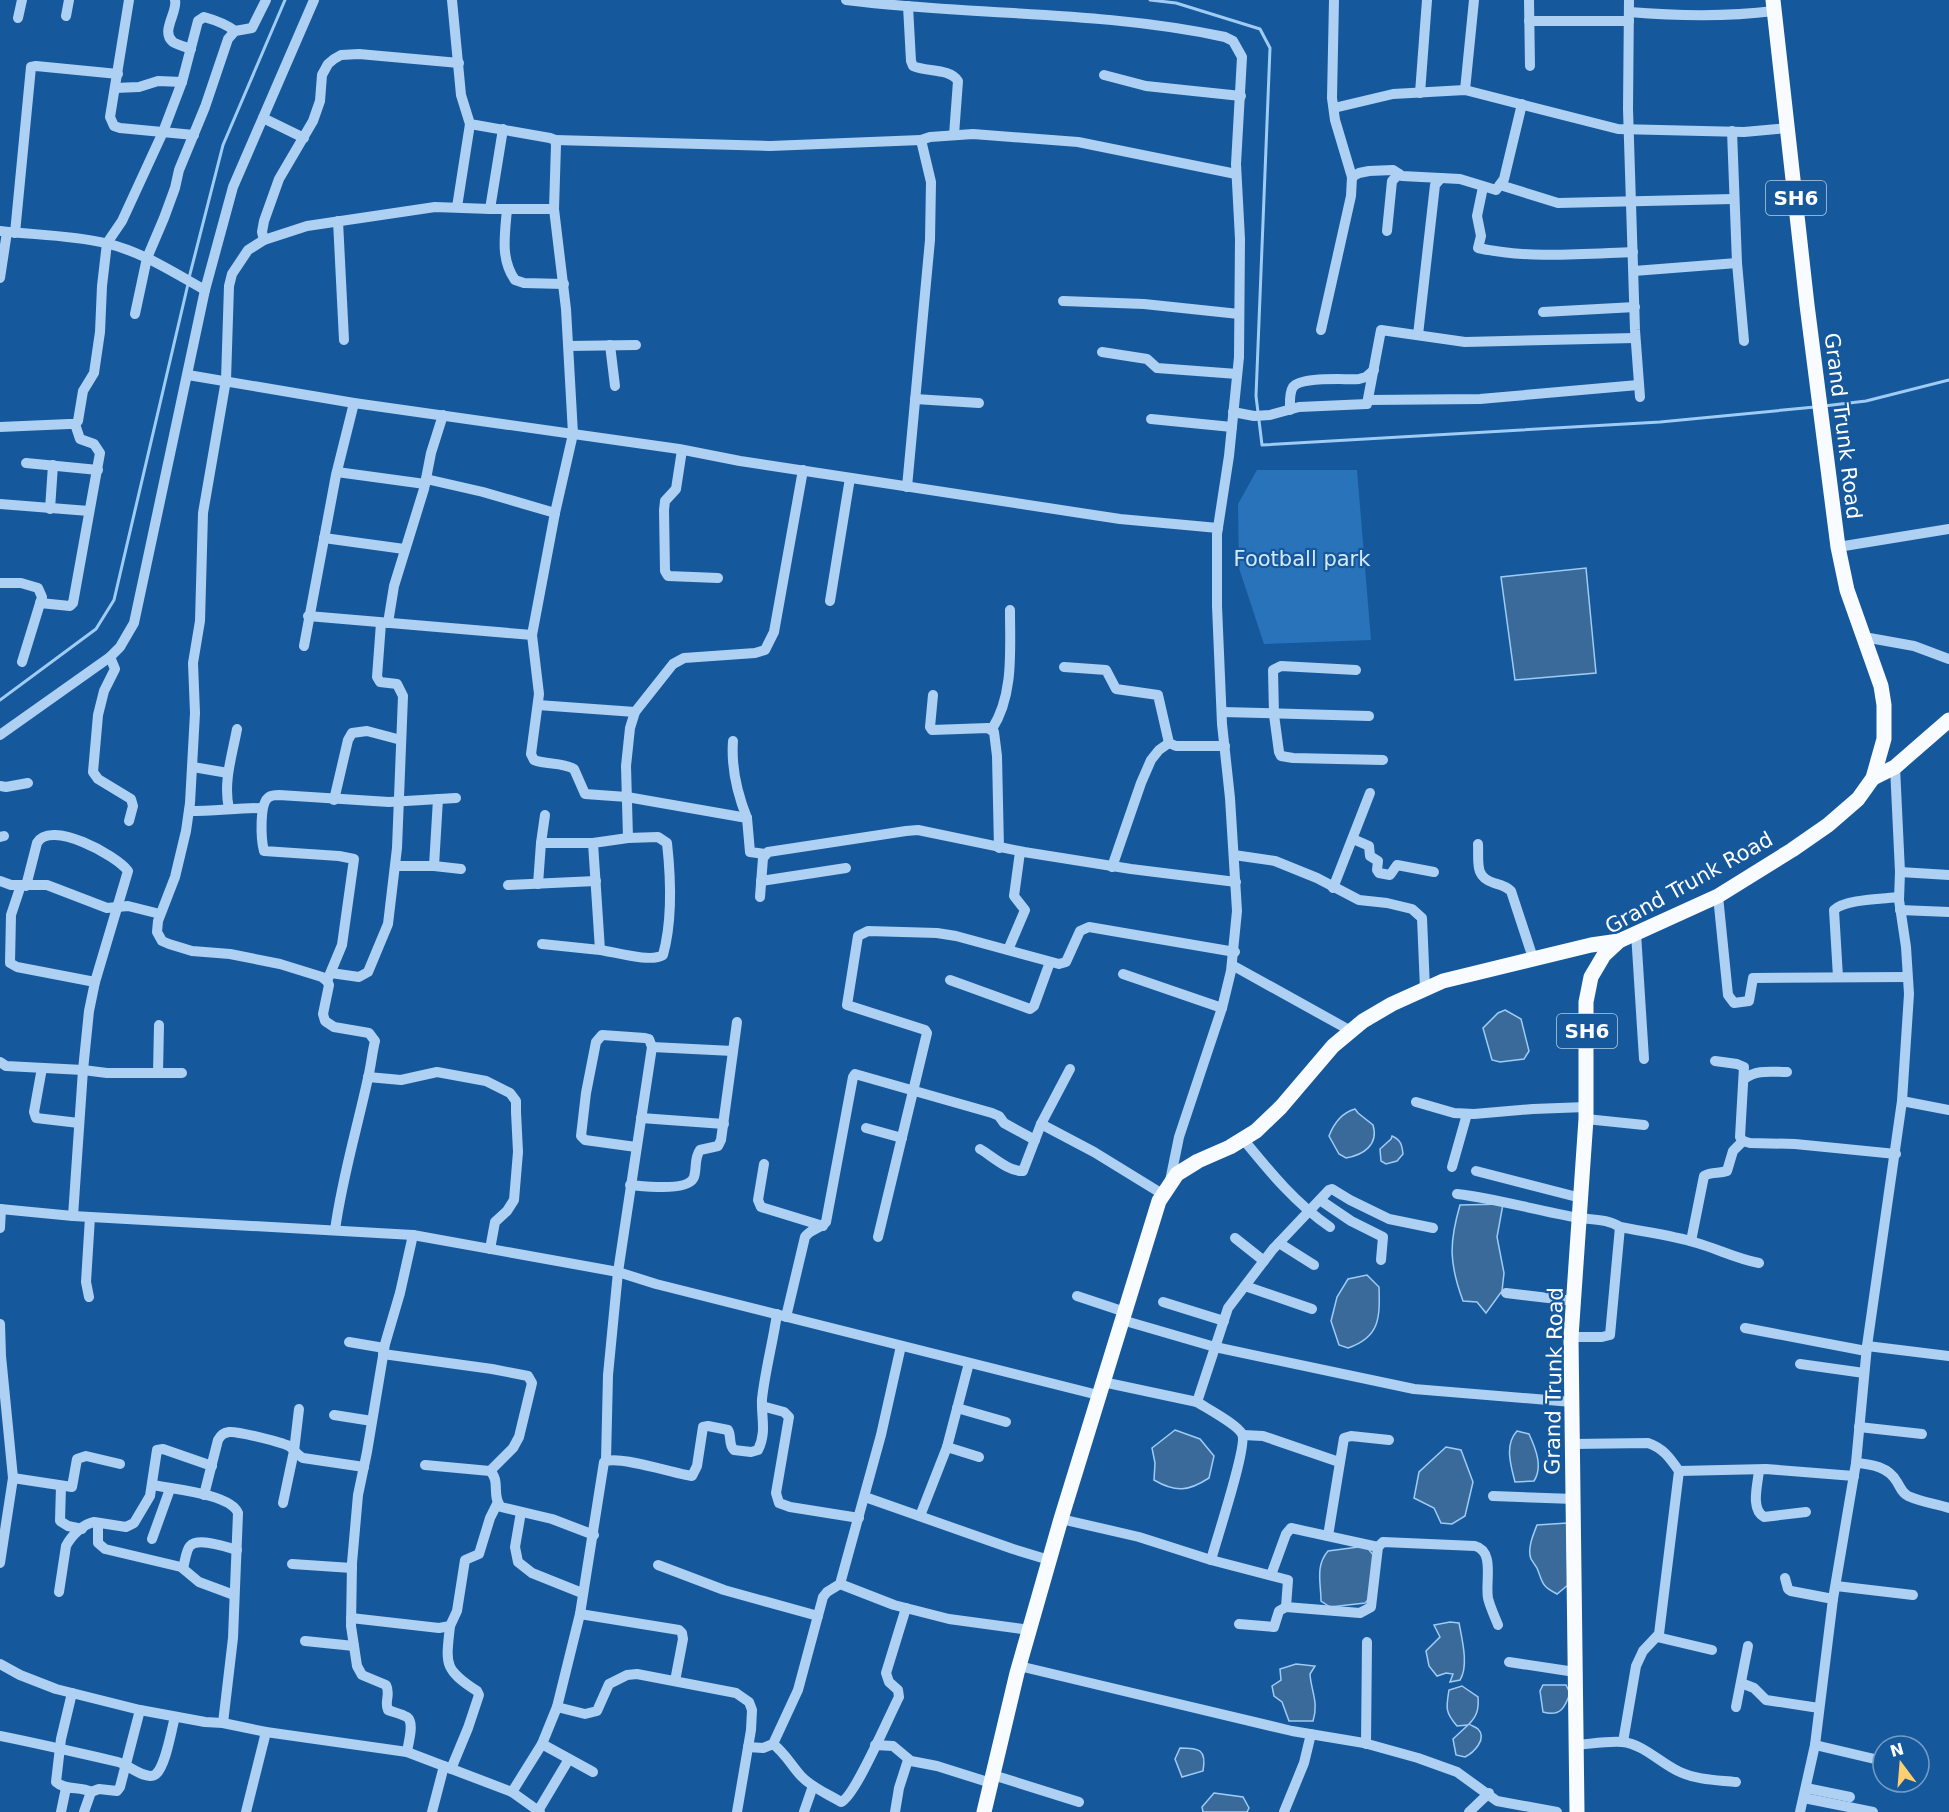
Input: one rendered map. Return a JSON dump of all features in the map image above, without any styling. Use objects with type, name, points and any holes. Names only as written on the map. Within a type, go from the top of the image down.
[{"type":"main road","name":"Grand Trunk Road","points":[[1577,1812],[1571,1336],[1586,1113],[1588,990],[1591,977],[1600,961],[1619,941],[1718,896],[1828,825],[1858,799],[1874,778],[1884,740],[1885,714],[1881,686],[1847,590],[1838,547],[1818,397],[1773,6]]},
{"type":"main road","points":[[1874,778],[1895,767],[1949,720]]},
{"type":"main road","points":[[984,1812],[1019,1666],[1100,1389],[1159,1201],[1177,1174],[1256,1131],[1281,1107],[1333,1046],[1363,1021],[1392,1004],[1443,981],[1533,958],[1619,941]]},
{"type":"street","points":[[18,18],[21,0]]},
{"type":"street","points":[[66,16],[69,0]]},
{"type":"street","points":[[129,0],[110,117],[114,126],[194,135]]},
{"type":"street","points":[[175,0],[176,5],[168,33],[173,42],[191,49]]},
{"type":"street","points":[[135,314],[147,258],[165,218],[179,170],[228,39],[235,31],[252,28],[266,0]]},
{"type":"street","points":[[0,735],[110,657],[120,647],[134,623],[205,290],[233,187],[314,0]]},
{"type":"street","points":[[452,0],[461,95],[470,124],[457,207]]},
{"type":"street","points":[[846,0],[1170,26],[1225,37],[1233,41],[1242,57],[1236,174],[1240,239],[1237,374],[1218,528],[1216,606],[1236,882],[1237,911],[1232,965],[1221,1008],[1179,1137],[1166,1190],[1041,1124]]},
{"type":"street","points":[[1321,330],[1351,196],[1352,177],[1335,120],[1332,61],[1334,0]]},
{"type":"street","points":[[1420,93],[1427,0]]},
{"type":"street","points":[[1465,90],[1474,0]]},
{"type":"street","points":[[1530,0],[1530,66]]},
{"type":"street","points":[[1629,0],[1629,129],[1635,338],[1640,396]]},
{"type":"street","points":[[908,6],[913,66],[956,76],[958,81],[954,135]]},
{"type":"street","points":[[1529,21],[1678,15],[1721,16],[1773,6]]},
{"type":"street","points":[[75,424],[79,418],[83,391],[94,374],[108,243],[122,221],[163,132],[182,82],[200,19],[208,18],[227,25],[235,31]]},
{"type":"street","points":[[264,240],[262,232],[264,221],[279,179],[288,160],[313,121],[320,101],[322,75],[328,64],[341,55],[359,54],[459,63]]},
{"type":"street","points":[[0,278],[31,67],[118,74]]},
{"type":"street","points":[[1104,75],[1146,86],[1241,96]]},
{"type":"street","points":[[115,88],[139,87],[158,81],[182,82]]},
{"type":"street","points":[[1334,108],[1393,94],[1465,90],[1600,125],[1629,129],[1732,131],[1788,128]]},
{"type":"street","points":[[1352,177],[1359,173],[1393,170],[1402,176],[1460,179],[1496,190],[1504,179],[1522,104]]},
{"type":"street","points":[[263,118],[304,138]]},
{"type":"street","points":[[470,124],[555,140],[770,146],[921,140],[930,137],[973,134],[1078,142],[1236,174]]},
{"type":"street","points":[[490,209],[503,129]]},
{"type":"street","points":[[1732,131],[1733,199],[1744,341]]},
{"type":"street","points":[[555,140],[554,209],[564,284],[573,434],[555,513],[532,635],[538,676],[538,705],[531,754],[534,760],[546,764],[567,765],[574,768],[585,794],[627,797],[747,818]]},
{"type":"street","points":[[907,487],[930,240],[931,182],[921,140]]},
{"type":"street","points":[[1387,231],[1392,181],[1399,174]]},
{"type":"street","points":[[1418,335],[1432,228],[1435,185],[1441,178]]},
{"type":"street","points":[[1500,185],[1558,203],[1733,199]]},
{"type":"street","points":[[1483,187],[1477,216],[1482,236],[1478,248],[1505,254],[1571,255],[1633,252]]},
{"type":"street","points":[[443,415],[384,623],[377,677],[380,682],[398,684],[401,688],[403,696],[401,740],[395,866],[388,924],[368,972],[358,977],[329,977],[230,954],[192,951],[162,941],[157,932],[160,914],[175,877],[189,811],[195,713],[193,663],[200,621],[203,513],[226,380],[229,286],[232,274],[248,250],[264,240],[307,226],[435,207],[554,209]]},
{"type":"street","points":[[507,209],[504,249],[515,280],[524,283],[564,284]]},
{"type":"street","points":[[338,221],[344,340]]},
{"type":"street","points":[[8,232],[108,243],[147,258],[205,290]]},
{"type":"street","points":[[1634,271],[1737,263]]},
{"type":"street","points":[[1063,301],[1144,304],[1239,314]]},
{"type":"street","points":[[1543,312],[1635,307]]},
{"type":"street","points":[[1233,412],[1254,416],[1316,406],[1367,404],[1381,330],[1465,342],[1635,338]]},
{"type":"street","points":[[610,345],[615,386]]},
{"type":"street","points":[[569,346],[636,345]]},
{"type":"street","points":[[1102,352],[1147,359],[1157,369],[1237,374]]},
{"type":"street","points":[[1290,410],[1292,388],[1296,383],[1359,379],[1366,377],[1374,370]]},
{"type":"street","points":[[188,375],[354,403],[682,450],[740,461],[1120,519],[1218,528]]},
{"type":"street","points":[[1369,400],[1480,399],[1638,385]]},
{"type":"street","points":[[915,399],[979,403]]},
{"type":"street","points":[[304,646],[337,471],[354,403]]},
{"type":"street","points":[[1151,419],[1232,427]]},
{"type":"street","points":[[0,427],[75,424]]},
{"type":"street","points":[[40,603],[70,606],[73,603],[100,453],[94,444],[80,439],[75,424]]},
{"type":"street","points":[[682,450],[676,489],[665,501],[665,572],[668,576],[718,578]]},
{"type":"street","points":[[26,463],[98,470]]},
{"type":"street","points":[[50,508],[53,465]]},
{"type":"street","points":[[628,838],[626,766],[630,728],[635,712],[673,664],[684,658],[755,653],[765,650],[774,632],[803,470]]},
{"type":"street","points":[[337,471],[426,481],[483,492],[555,513]]},
{"type":"street","points":[[830,601],[850,478]]},
{"type":"street","points":[[0,504],[89,511]]},
{"type":"street","points":[[1838,547],[1949,529]]},
{"type":"street","points":[[324,538],[404,549]]},
{"type":"street","points":[[0,583],[21,583],[38,588],[42,597],[22,662]]},
{"type":"street","points":[[992,729],[1004,706],[1010,649],[1010,610]]},
{"type":"street","points":[[308,616],[532,635]]},
{"type":"street","points":[[1864,637],[1914,646],[1949,659]]},
{"type":"street","points":[[110,657],[116,669],[104,691],[98,715],[93,772],[98,779],[131,799],[133,806],[129,821]]},
{"type":"street","points":[[1064,667],[1106,670],[1116,689],[1158,695],[1169,744]]},
{"type":"street","points":[[1356,670],[1276,667],[1272,674],[1278,752],[1281,756],[1293,758],[1383,760]]},
{"type":"street","points":[[933,695],[930,727],[932,730],[992,729]]},
{"type":"street","points":[[538,705],[635,712]]},
{"type":"street","points":[[1222,712],[1370,716]]},
{"type":"street","points":[[229,809],[228,773],[237,729]]},
{"type":"street","points":[[992,729],[997,756],[999,848]]},
{"type":"street","points":[[334,800],[349,736],[358,731],[401,740]]},
{"type":"street","points":[[733,741],[732,758],[738,796],[747,818],[750,852],[765,854],[918,830],[1020,852],[1112,867],[1236,882]]},
{"type":"street","points":[[1112,867],[1141,783],[1151,760],[1159,750],[1169,744],[1225,746]]},
{"type":"street","points":[[192,767],[228,773]]},
{"type":"street","points":[[1800,1812],[1815,1745],[1833,1599],[1856,1463],[1867,1349],[1902,1101],[1908,993],[1906,947],[1899,897],[1895,767]]},
{"type":"street","points":[[0,786],[28,783]]},
{"type":"street","points":[[1333,888],[1370,793]]},
{"type":"street","points":[[336,1230],[339,1198],[375,1041],[369,1033],[334,1026],[325,1021],[323,1014],[329,977],[342,945],[345,914],[355,864],[352,857],[264,851],[262,808],[266,800],[273,795],[334,800],[398,801],[456,798]]},
{"type":"street","points":[[434,866],[438,799]]},
{"type":"street","points":[[189,811],[262,808]]},
{"type":"street","points":[[538,884],[545,815]]},
{"type":"street","points":[[73,1216],[83,1070],[95,982],[128,871],[108,853],[73,839],[50,834],[40,838],[11,915],[4,945],[13,966],[95,982]]},
{"type":"street","points":[[541,843],[593,843],[658,837],[667,843],[670,915],[666,947],[663,955],[658,958],[542,944]]},
{"type":"street","points":[[1353,839],[1369,846],[1370,856],[1378,861],[1379,873],[1390,875],[1397,865],[1434,872]]},
{"type":"street","points":[[593,843],[600,950]]},
{"type":"street","points":[[1478,844],[1480,874],[1484,880],[1506,886],[1511,891],[1533,958]]},
{"type":"street","points":[[1008,950],[1025,910],[1014,896],[1020,852]]},
{"type":"street","points":[[760,897],[765,854]]},
{"type":"street","points":[[1234,855],[1275,861],[1317,878],[1359,900],[1412,909],[1422,918],[1425,988]]},
{"type":"street","points":[[395,866],[461,869]]},
{"type":"street","points":[[761,881],[846,868]]},
{"type":"street","points":[[1900,872],[1949,874]]},
{"type":"street","points":[[0,881],[23,886],[47,885],[108,908],[128,906],[160,914]]},
{"type":"street","points":[[508,885],[596,881]]},
{"type":"street","points":[[1718,896],[1728,995],[1734,1003],[1749,1001],[1753,978],[1907,977]]},
{"type":"street","points":[[1838,977],[1834,910],[1846,904],[1899,897]]},
{"type":"street","points":[[1900,910],[1949,912]]},
{"type":"street","points":[[878,1237],[927,1038],[925,1030],[847,1005],[858,936],[868,931],[938,933],[1062,964],[1066,962],[1080,931],[1089,927],[1234,952]]},
{"type":"street","points":[[1636,933],[1644,1059]]},
{"type":"street","points":[[950,980],[1030,1009],[1034,1006],[1050,962]]},
{"type":"street","points":[[1232,965],[1351,1030]]},
{"type":"street","points":[[1122,974],[1221,1008]]},
{"type":"street","points":[[630,1185],[663,1187],[690,1184],[694,1179],[697,1154],[704,1148],[718,1146],[724,1124],[737,1022]]},
{"type":"street","points":[[158,1073],[159,1025]]},
{"type":"street","points":[[512,1792],[542,1744],[557,1707],[580,1614],[606,1460],[608,1375],[618,1272],[652,1047],[649,1039],[645,1038],[602,1035],[596,1042],[586,1093],[582,1138],[636,1147]]},
{"type":"street","points":[[652,1047],[733,1051]]},
{"type":"street","points":[[1714,1061],[1744,1067],[1740,1137],[1743,1141],[1896,1154]]},
{"type":"street","points":[[0,1062],[6,1066],[108,1073],[182,1073]]},
{"type":"street","points":[[42,1068],[34,1112],[36,1118],[79,1123]]},
{"type":"street","points":[[980,1149],[1010,1167],[1023,1171],[1041,1124],[1070,1069]]},
{"type":"street","points":[[1744,1079],[1760,1071],[1787,1072]]},
{"type":"street","points":[[368,1077],[401,1080],[431,1072],[460,1076],[486,1081],[500,1087],[510,1093],[516,1101],[518,1152],[514,1200],[507,1211],[495,1222],[490,1249]]},
{"type":"street","points":[[606,1460],[622,1461],[692,1476],[697,1466],[702,1431],[705,1426],[728,1431],[730,1445],[734,1450],[751,1452],[758,1450],[762,1439],[764,1418],[762,1406],[782,1315],[805,1238],[811,1230],[823,1226],[826,1221],[853,1077],[858,1074],[992,1113],[999,1116],[1004,1123],[1035,1140]]},
{"type":"street","points":[[1902,1101],[1949,1110]]},
{"type":"street","points":[[1416,1102],[1454,1113],[1586,1113],[1644,1125]]},
{"type":"street","points":[[1452,1167],[1467,1114]]},
{"type":"street","points":[[641,1118],[724,1124]]},
{"type":"street","points":[[866,1128],[902,1138]]},
{"type":"street","points":[[1243,1139],[1284,1188],[1308,1212],[1330,1227]]},
{"type":"street","points":[[1691,1241],[1704,1176],[1727,1171],[1733,1151],[1743,1141]]},
{"type":"street","points":[[764,1164],[758,1200],[761,1207],[823,1226]]},
{"type":"street","points":[[1476,1171],[1581,1198]]},
{"type":"street","points":[[1197,1402],[1228,1308],[1279,1243],[1332,1189],[1389,1219],[1433,1228]]},
{"type":"street","points":[[1457,1194],[1613,1223],[1620,1227],[1691,1241],[1719,1250],[1739,1260],[1759,1263]]},
{"type":"street","points":[[1320,1200],[1351,1221],[1383,1237],[1381,1260]]},
{"type":"street","points":[[0,1228],[0,1209],[73,1216],[413,1235],[618,1272],[656,1284],[969,1363],[1100,1389],[1197,1402],[1234,1425],[1244,1439],[1240,1462],[1211,1560]]},
{"type":"street","points":[[89,1297],[86,1282],[90,1217]]},
{"type":"street","points":[[1571,1336],[1610,1335],[1620,1227]]},
{"type":"street","points":[[407,1752],[410,1720],[388,1710],[386,1704],[388,1688],[383,1683],[362,1675],[357,1666],[351,1618],[352,1568],[358,1495],[384,1351],[413,1235]]},
{"type":"street","points":[[1235,1238],[1264,1261]]},
{"type":"street","points":[[1279,1243],[1314,1265]]},
{"type":"street","points":[[1245,1286],[1312,1309]]},
{"type":"street","points":[[1506,1293],[1574,1301]]},
{"type":"street","points":[[1077,1296],[1123,1316],[1215,1347],[1414,1389],[1572,1402]]},
{"type":"street","points":[[1163,1302],[1224,1321]]},
{"type":"street","points":[[0,1324],[5,1445],[13,1478],[0,1563]]},
{"type":"street","points":[[1745,1328],[1867,1349],[1949,1356]]},
{"type":"street","points":[[350,1342],[384,1351],[528,1376],[532,1383],[519,1437],[513,1448],[490,1471]]},
{"type":"street","points":[[748,1747],[762,1748],[773,1744],[798,1690],[823,1598],[827,1592],[840,1584],[865,1497],[901,1346]]},
{"type":"street","points":[[920,1516],[947,1447],[969,1363]]},
{"type":"street","points":[[1800,1364],[1864,1373]]},
{"type":"street","points":[[762,1406],[784,1412],[789,1417],[776,1493],[778,1503],[859,1518]]},
{"type":"street","points":[[957,1408],[1006,1422]]},
{"type":"street","points":[[283,1503],[294,1451],[299,1409]]},
{"type":"street","points":[[333,1414],[372,1421]]},
{"type":"street","points":[[1859,1427],[1922,1434]]},
{"type":"street","points":[[204,1495],[218,1440],[225,1432],[244,1434],[290,1447],[303,1458],[364,1467]]},
{"type":"street","points":[[1243,1435],[1263,1436],[1339,1462]]},
{"type":"street","points":[[1328,1536],[1344,1438],[1352,1436],[1389,1440]]},
{"type":"street","points":[[1572,1444],[1648,1443],[1658,1446],[1666,1453],[1679,1471],[1660,1624],[1656,1637],[1643,1651],[1636,1666],[1623,1742]]},
{"type":"street","points":[[947,1447],[979,1457]]},
{"type":"street","points":[[59,1592],[66,1545],[69,1540],[89,1523],[119,1527],[130,1526],[134,1523],[150,1496],[156,1452],[160,1449],[212,1466]]},
{"type":"street","points":[[13,1478],[69,1487],[73,1485],[76,1461],[80,1457],[86,1456],[120,1464]]},
{"type":"street","points":[[1856,1463],[1882,1468],[1891,1473],[1900,1490],[1907,1496],[1949,1508]]},
{"type":"street","points":[[425,1465],[490,1471],[496,1478],[497,1504],[490,1518],[479,1554],[465,1560],[457,1611],[450,1626],[447,1655],[448,1666],[453,1673],[477,1691],[478,1695],[468,1728],[448,1768],[432,1812]]},
{"type":"street","points":[[1679,1471],[1759,1470],[1854,1476]]},
{"type":"street","points":[[1759,1470],[1756,1508],[1758,1514],[1771,1517],[1806,1512]]},
{"type":"street","points":[[153,1485],[204,1495],[230,1504],[236,1508],[238,1513],[233,1638],[223,1723]]},
{"type":"street","points":[[61,1486],[60,1521],[68,1526],[82,1529]]},
{"type":"street","points":[[152,1539],[170,1489]]},
{"type":"street","points":[[1493,1496],[1574,1499]]},
{"type":"street","points":[[865,1497],[1049,1560]]},
{"type":"street","points":[[497,1504],[501,1507],[552,1519],[594,1535]]},
{"type":"street","points":[[521,1512],[515,1547],[518,1562],[532,1573],[582,1593]]},
{"type":"street","points":[[1061,1519],[1139,1537],[1211,1560],[1288,1580],[1286,1607]]},
{"type":"street","points":[[98,1523],[98,1543],[105,1549],[183,1569],[204,1584],[234,1595]]},
{"type":"street","points":[[1271,1575],[1288,1530],[1294,1528],[1378,1547]]},
{"type":"street","points":[[183,1569],[188,1549],[193,1544],[203,1542],[237,1550]]},
{"type":"street","points":[[1239,1624],[1274,1628],[1279,1611],[1286,1607],[1360,1613],[1371,1607],[1378,1547],[1383,1542],[1481,1547],[1486,1554],[1488,1598],[1498,1625]]},
{"type":"street","points":[[291,1564],[352,1568]]},
{"type":"street","points":[[657,1564],[724,1590],[818,1616]]},
{"type":"street","points":[[1785,1578],[1788,1589],[1791,1591],[1833,1599]]},
{"type":"street","points":[[840,1584],[906,1608],[949,1619],[1030,1629]]},
{"type":"street","points":[[1836,1586],[1913,1595]]},
{"type":"street","points":[[773,1744],[813,1786],[844,1802],[859,1779],[899,1697],[898,1690],[889,1682],[886,1673],[906,1608]]},
{"type":"street","points":[[580,1614],[679,1630],[682,1633],[682,1639],[675,1681]]},
{"type":"street","points":[[351,1618],[439,1628],[450,1626]]},
{"type":"street","points":[[1656,1637],[1712,1650]]},
{"type":"street","points":[[306,1641],[354,1646]]},
{"type":"street","points":[[1366,1744],[1367,1642]]},
{"type":"street","points":[[1736,1707],[1748,1646]]},
{"type":"street","points":[[1509,1662],[1575,1672]]},
{"type":"street","points":[[0,1664],[20,1675],[72,1693],[140,1710],[266,1732],[407,1752],[512,1792],[539,1811],[569,1759]]},
{"type":"street","points":[[1019,1666],[1311,1734],[1366,1744],[1418,1758],[1457,1772],[1497,1801],[1557,1812]]},
{"type":"street","points":[[557,1707],[585,1714],[597,1711],[609,1684],[627,1675],[637,1674],[736,1693],[749,1702],[752,1710],[739,1812]]},
{"type":"street","points":[[1741,1683],[1754,1688],[1766,1700],[1820,1708]]},
{"type":"street","points":[[72,1693],[60,1748],[56,1782],[66,1788],[81,1788],[91,1792],[99,1789],[117,1791],[140,1710]]},
{"type":"street","points":[[0,1736],[126,1764],[144,1775],[151,1776],[156,1774],[161,1765],[175,1717]]},
{"type":"street","points":[[246,1812],[266,1732]]},
{"type":"street","points":[[1284,1812],[1304,1763],[1311,1734]]},
{"type":"street","points":[[1575,1745],[1623,1742],[1644,1750],[1683,1774],[1703,1779],[1736,1782]]},
{"type":"street","points":[[542,1744],[593,1772]]},
{"type":"street","points":[[875,1745],[893,1746],[908,1760],[1078,1802]]},
{"type":"street","points":[[1815,1745],[1871,1758]]},
{"type":"street","points":[[895,1812],[899,1788],[908,1760]]},
{"type":"street","points":[[804,1812],[813,1786]]},
{"type":"street","points":[[61,1812],[66,1788]]},
{"type":"street","points":[[84,1812],[91,1792]]},
{"type":"street","points":[[1469,1812],[1489,1793]]},
{"type":"street","points":[[1805,1793],[1850,1797]]},
{"type":"street","points":[[1805,1793],[1873,1812]]},
{"type":"green space","name":"Football park","points":[[1257,470],[1357,470],[1371,640],[1264,644],[1239,568],[1238,504]]},
{"type":"shaded area","points":[[1586,568],[1596,673],[1515,680],[1501,577]]},
{"type":"shaded area","points":[[1505,1010],[1521,1019],[1529,1051],[1524,1059],[1500,1062],[1492,1060],[1483,1028],[1498,1013]]},
{"type":"shaded area","points":[[1355,1109],[1373,1125],[1374,1138],[1364,1152],[1346,1158],[1339,1154],[1329,1136],[1339,1119]]},
{"type":"shaded area","points":[[1392,1136],[1400,1143],[1403,1154],[1397,1161],[1386,1164],[1381,1161],[1380,1149]]},
{"type":"shaded area","points":[[1503,1204],[1497,1237],[1504,1273],[1502,1291],[1486,1313],[1477,1302],[1463,1301],[1455,1275],[1452,1242],[1460,1205]]},
{"type":"shaded area","points":[[1367,1275],[1379,1287],[1376,1325],[1366,1338],[1348,1348],[1339,1345],[1331,1321],[1337,1297],[1348,1279]]},
{"type":"shaded area","points":[[1175,1430],[1200,1439],[1214,1456],[1209,1478],[1189,1488],[1176,1489],[1154,1480],[1155,1463],[1152,1448]]},
{"type":"shaded area","points":[[1517,1431],[1529,1434],[1534,1446],[1538,1458],[1538,1470],[1534,1481],[1515,1482],[1510,1463],[1510,1449]]},
{"type":"shaded area","points":[[1446,1447],[1461,1450],[1473,1482],[1465,1516],[1452,1524],[1441,1523],[1434,1508],[1414,1498],[1419,1472]]},
{"type":"shaded area","points":[[1567,1523],[1568,1585],[1557,1594],[1543,1584],[1531,1559],[1530,1546],[1537,1525]]},
{"type":"shaded area","points":[[1366,1546],[1374,1556],[1371,1597],[1365,1603],[1330,1607],[1321,1601],[1320,1569],[1328,1551]]},
{"type":"shaded area","points":[[1459,1623],[1464,1667],[1460,1680],[1450,1682],[1453,1674],[1446,1673],[1437,1676],[1429,1666],[1426,1651],[1440,1637],[1434,1625]]},
{"type":"shaded area","points":[[1296,1664],[1315,1666],[1310,1674],[1315,1702],[1313,1721],[1289,1721],[1282,1702],[1274,1696],[1272,1686],[1281,1680],[1280,1669]]},
{"type":"shaded area","points":[[1543,1685],[1566,1685],[1570,1693],[1564,1707],[1558,1712],[1543,1712],[1540,1691]]},
{"type":"shaded area","points":[[1462,1686],[1478,1697],[1477,1712],[1469,1724],[1481,1733],[1480,1741],[1475,1749],[1465,1757],[1456,1755],[1453,1739],[1468,1725],[1457,1726],[1448,1713],[1447,1706],[1449,1690]]},
{"type":"shaded area","points":[[1180,1748],[1200,1751],[1204,1758],[1203,1771],[1182,1777],[1175,1759]]},
{"type":"shaded area","points":[[1214,1793],[1243,1797],[1249,1808],[1247,1812],[1203,1812],[1202,1807]]},
{"type":"waterway","points":[[189,278],[223,145],[285,0]]},
{"type":"waterway","points":[[1150,0],[1176,3],[1260,29],[1270,48],[1256,396],[1262,445],[1660,422],[1815,407]]},
{"type":"waterway","points":[[0,700],[96,629],[114,600],[188,284]]},
{"type":"waterway","points":[[1824,406],[1866,401],[1949,380]]}]
